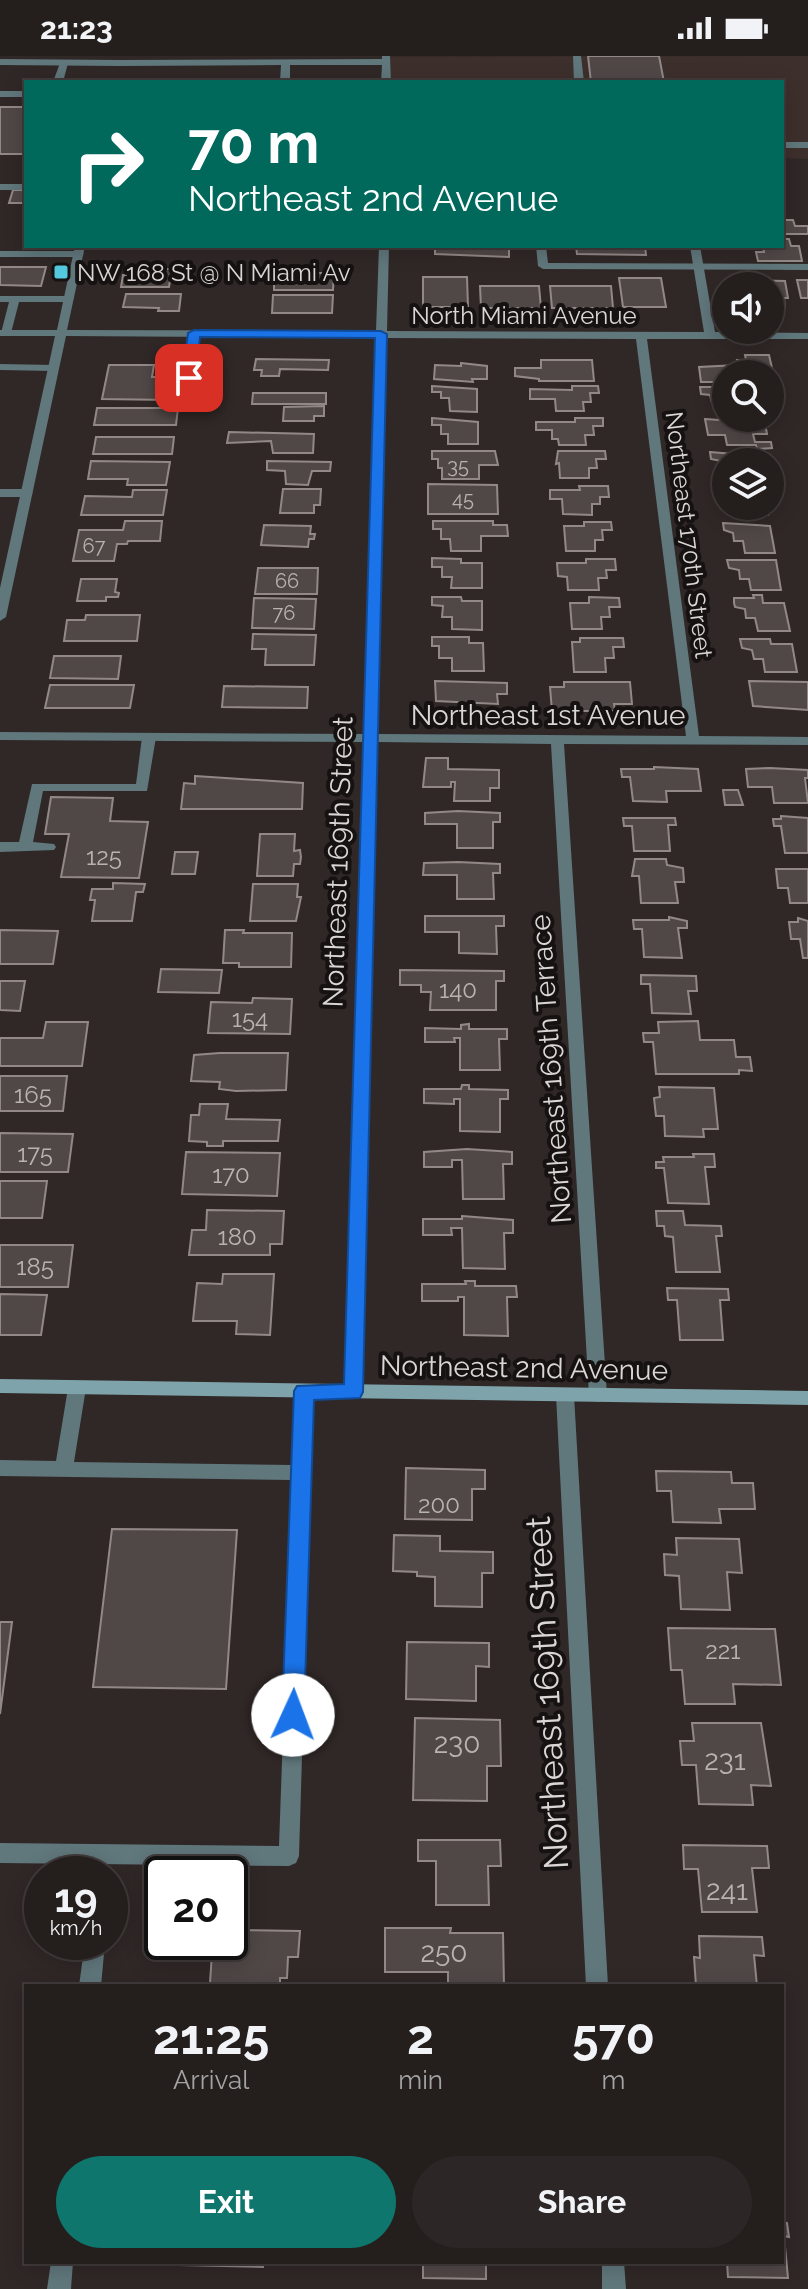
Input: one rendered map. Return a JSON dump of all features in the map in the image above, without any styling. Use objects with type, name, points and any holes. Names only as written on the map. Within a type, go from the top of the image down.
[{"type":"street","points":[[577,56],[579,80]]},
{"type":"street","points":[[0,62],[119,64],[386,59],[386,80]]},
{"type":"street","points":[[285,80],[286,62]]},
{"type":"street","points":[[59,80],[64,63]]},
{"type":"street","points":[[0,94],[24,94]]},
{"type":"street","points":[[784,145],[808,145]]},
{"type":"street","points":[[0,187],[24,187]]},
{"type":"street","name":"Northeast 169th Street","points":[[353,1392],[384,248]]},
{"type":"street","points":[[541,248],[543,266],[808,267]]},
{"type":"street","points":[[695,248],[710,336]]},
{"type":"street","points":[[0,254],[80,250],[27,493],[5,573],[0,617]]},
{"type":"street","points":[[0,299],[69,299]]},
{"type":"street","points":[[3,333],[15,299]]},
{"type":"street","name":"North Miami Avenue","points":[[3,333],[808,336]]},
{"type":"street","points":[[186,400],[194,333]]},
{"type":"street","name":"Northeast 170th Street","points":[[641,336],[693,740]]},
{"type":"street","points":[[0,367],[54,368]]},
{"type":"street","points":[[0,493],[27,493]]},
{"type":"street","name":"Northeast 1st Avenue","points":[[0,736],[808,741]]},
{"type":"street","points":[[25,847],[37,787],[142,788],[149,737]]},
{"type":"street","name":"Northeast 169th Terrace","points":[[557,740],[598,1395]]},
{"type":"street","points":[[0,847],[49,847]]},
{"type":"street","name":"Northeast 2nd Avenue","points":[[0,1386],[808,1398]]},
{"type":"street","points":[[64,1469],[77,1388]]},
{"type":"street","points":[[0,1853],[289,1856],[304,1391]]},
{"type":"street","name":"Northeast 169th Street","points":[[565,1395],[597,1984]]},
{"type":"street","points":[[0,1468],[300,1473]]},
{"type":"street","points":[[90,1984],[93,1960]]},
{"type":"street","points":[[59,2289],[62,2264]]},
{"type":"street","points":[[613,2264],[614,2289]]},
{"type":"shaded area","points":[[808,56],[808,159],[784,158],[784,80],[389,80],[390,57],[142,57]]},
{"type":"building","points":[[588,56],[659,56],[664,80],[591,80]]},
{"type":"building","points":[[0,107],[24,107],[24,154],[0,154]]},
{"type":"building","points":[[13,190],[24,190],[24,203],[9,203]]},
{"type":"building","points":[[784,218],[793,220],[795,226],[808,226],[808,234],[784,234]]},
{"type":"building","points":[[784,239],[789,239],[791,246],[799,246],[802,261],[758,261],[756,252],[764,252],[763,248],[784,248]]},
{"type":"building","points":[[435,248],[509,248],[509,257],[435,254]]},
{"type":"building","points":[[576,248],[645,248],[646,255],[577,254]]},
{"type":"building","points":[[0,267],[46,267],[41,286],[0,285]]},
{"type":"building","points":[[144,269],[184,269],[183,275],[171,275],[169,287],[121,287],[123,275],[142,276]]},
{"type":"building","points":[[263,273],[334,273],[333,290],[274,290],[274,278],[263,278]]},
{"type":"building","points":[[423,277],[467,277],[468,307],[423,307]]},
{"type":"building","points":[[619,278],[661,278],[666,307],[623,307]]},
{"type":"building","points":[[797,280],[808,280],[808,298],[801,298]]},
{"type":"building","points":[[784,281],[785,281],[788,298],[784,298]]},
{"type":"building","points":[[480,286],[539,286],[541,308],[481,308]]},
{"type":"building","points":[[550,286],[611,286],[613,308],[552,308]]},
{"type":"building","points":[[126,294],[181,294],[179,311],[123,307]]},
{"type":"building","points":[[273,295],[333,295],[332,313],[272,313]]},
{"type":"building","points":[[745,355],[769,355],[770,360],[746,360]]},
{"type":"building","points":[[256,359],[329,360],[328,370],[280,369],[279,376],[261,376],[262,370],[254,370]]},
{"type":"building","points":[[541,360],[592,360],[594,381],[539,381],[515,376],[515,368],[541,368]]},
{"type":"building","points":[[461,363],[487,366],[487,379],[472,379],[473,382],[434,379],[435,365],[461,366]]},
{"type":"building","points":[[109,365],[154,365],[152,377],[173,377],[170,400],[102,399]]},
{"type":"building","points":[[712,366],[712,382],[701,382],[699,367]]},
{"type":"building","points":[[432,386],[477,389],[477,412],[450,411],[449,398],[441,398],[441,392],[432,392]]},
{"type":"building","points":[[572,386],[598,386],[599,393],[590,393],[591,402],[583,402],[584,411],[556,411],[555,399],[530,399],[530,389],[572,390]]},
{"type":"building","points":[[700,387],[712,387],[712,403],[710,395],[701,394]]},
{"type":"building","points":[[253,393],[326,393],[326,404],[252,404]]},
{"type":"building","points":[[324,406],[324,416],[314,416],[314,421],[283,421],[284,407]]},
{"type":"building","points":[[97,408],[178,408],[176,425],[94,425]]},
{"type":"building","points":[[432,418],[478,422],[478,444],[448,444],[448,434],[441,434],[441,425],[432,425]]},
{"type":"building","points":[[575,418],[603,418],[603,426],[593,426],[594,435],[585,435],[586,445],[559,445],[558,439],[552,439],[552,430],[536,430],[536,422],[575,422]]},
{"type":"building","points":[[705,419],[712,419],[712,432],[767,432],[753,434],[755,442],[771,442],[772,448],[727,445],[725,435],[708,435]]},
{"type":"building","points":[[229,432],[314,434],[313,453],[273,453],[271,441],[227,443]]},
{"type":"building","points":[[96,437],[174,437],[172,454],[93,454]]},
{"type":"building","points":[[432,451],[495,451],[498,465],[479,465],[479,479],[442,479],[442,468],[438,468],[438,459],[432,459]]},
{"type":"building","points":[[558,451],[605,451],[606,459],[596,459],[597,468],[589,468],[589,478],[560,478],[559,463],[556,464]]},
{"type":"building","points":[[91,461],[170,462],[166,485],[127,485],[128,479],[88,479]]},
{"type":"building","points":[[267,461],[331,462],[330,471],[312,471],[308,485],[286,484],[285,471],[267,470]]},
{"type":"building","points":[[428,484],[497,485],[498,514],[428,514]]},
{"type":"building","points":[[579,486],[608,486],[609,497],[600,497],[600,504],[592,504],[592,515],[563,514],[562,499],[550,499],[550,490],[580,490]]},
{"type":"building","points":[[283,489],[321,489],[320,505],[314,505],[314,513],[280,513]]},
{"type":"building","points":[[133,490],[167,490],[163,515],[81,515],[85,496],[132,497]]},
{"type":"building","points":[[125,521],[162,521],[160,541],[117,544],[114,561],[73,561],[79,530],[123,530]]},
{"type":"building","points":[[433,521],[493,521],[493,525],[507,525],[508,536],[481,536],[481,551],[451,551],[450,539],[441,539],[441,529],[433,529]]},
{"type":"building","points":[[584,522],[611,522],[612,530],[602,530],[603,540],[595,540],[595,551],[566,551],[564,526],[584,526]]},
{"type":"building","points":[[723,523],[770,526],[775,553],[745,553],[743,541],[734,541],[733,533],[724,530]]},
{"type":"building","points":[[264,525],[311,526],[310,534],[315,534],[314,539],[309,539],[308,547],[261,545]]},
{"type":"building","points":[[432,558],[482,563],[482,588],[451,588],[452,577],[442,577],[442,567],[432,567]]},
{"type":"building","points":[[586,559],[615,559],[616,570],[606,570],[607,578],[598,578],[599,590],[568,590],[567,577],[558,576],[557,563],[586,563]]},
{"type":"building","points":[[727,560],[776,560],[781,590],[751,590],[749,579],[740,579],[739,570],[729,568]]},
{"type":"building","points":[[258,568],[318,568],[317,594],[255,594]]},
{"type":"building","points":[[81,579],[117,579],[115,592],[119,593],[118,597],[106,597],[106,601],[77,601]]},
{"type":"building","points":[[753,595],[762,595],[763,603],[784,603],[790,631],[758,631],[755,618],[746,618],[745,609],[735,607],[734,603],[734,598],[754,598]]},
{"type":"building","points":[[432,597],[482,601],[482,630],[452,629],[452,617],[442,617],[443,606],[432,605]]},
{"type":"building","points":[[589,597],[619,598],[620,607],[609,607],[610,617],[601,617],[602,629],[572,629],[570,603],[589,603]]},
{"type":"building","points":[[254,598],[316,599],[314,629],[252,628]]},
{"type":"building","points":[[86,615],[140,615],[137,641],[64,641],[67,620],[85,620]]},
{"type":"building","points":[[253,634],[316,635],[314,665],[265,665],[266,649],[252,649]]},
{"type":"building","points":[[432,637],[469,637],[469,643],[483,643],[484,671],[452,671],[452,658],[439,658],[439,646],[432,646]]},
{"type":"building","points":[[580,638],[623,638],[624,647],[613,647],[614,658],[605,658],[606,672],[574,672],[572,642],[580,642]]},
{"type":"building","points":[[740,639],[770,639],[771,644],[792,644],[797,672],[765,672],[763,659],[754,659],[752,650],[742,648]]},
{"type":"building","points":[[54,656],[121,656],[118,679],[50,678]]},
{"type":"building","points":[[435,681],[507,683],[507,694],[497,694],[498,704],[436,701]]},
{"type":"building","points":[[749,681],[808,682],[808,710],[753,706]]},
{"type":"building","points":[[564,682],[630,682],[632,704],[614,704],[615,711],[552,711],[550,687],[564,687]]},
{"type":"building","points":[[50,685],[134,685],[130,708],[45,708]]},
{"type":"building","points":[[224,686],[308,687],[307,708],[222,707]]},
{"type":"building","points":[[426,758],[448,758],[448,769],[499,770],[499,788],[490,788],[490,801],[454,801],[455,782],[451,782],[451,787],[423,787]]},
{"type":"building","points":[[621,769],[698,769],[701,791],[666,791],[667,802],[633,801],[630,777],[622,777]]},
{"type":"building","points":[[746,769],[808,770],[808,778],[805,778],[808,803],[774,803],[772,787],[748,787]]},
{"type":"building","points":[[195,776],[303,783],[302,809],[181,809],[184,783],[195,784]]},
{"type":"building","points":[[723,790],[738,790],[743,805],[725,805]]},
{"type":"building","points":[[51,797],[113,798],[110,821],[148,822],[139,878],[61,877],[69,834],[45,834]]},
{"type":"building","points":[[425,813],[500,813],[500,822],[493,822],[493,848],[457,848],[457,824],[425,824]]},
{"type":"building","points":[[781,816],[808,818],[808,853],[785,853],[781,826],[774,826],[773,819],[781,819]]},
{"type":"building","points":[[623,818],[675,818],[676,825],[668,825],[670,851],[634,851],[632,826],[624,826]]},
{"type":"building","points":[[260,834],[295,834],[294,851],[300,850],[301,857],[300,864],[294,864],[293,876],[257,876]]},
{"type":"building","points":[[175,852],[198,852],[195,874],[172,874]]},
{"type":"building","points":[[635,859],[666,859],[667,865],[683,868],[684,882],[675,882],[678,903],[641,903],[639,876],[632,876]]},
{"type":"building","points":[[424,863],[500,864],[500,873],[493,873],[494,899],[457,899],[457,875],[423,875]]},
{"type":"building","points":[[776,869],[808,869],[808,903],[790,903],[788,888],[778,888]]},
{"type":"building","points":[[113,883],[145,884],[143,892],[136,892],[132,921],[92,921],[95,900],[90,900],[92,889],[113,889]]},
{"type":"building","points":[[253,884],[298,884],[297,897],[301,897],[296,921],[250,921]]},
{"type":"building","points":[[425,916],[504,916],[504,926],[496,926],[497,954],[459,953],[459,932],[425,932]]},
{"type":"building","points":[[669,917],[687,921],[687,928],[678,928],[682,958],[644,957],[642,929],[634,929],[633,920],[669,920]]},
{"type":"building","points":[[798,918],[808,921],[808,958],[803,958],[800,939],[791,939],[789,922],[798,922]]},
{"type":"building","points":[[0,930],[58,931],[53,964],[0,964]]},
{"type":"building","points":[[225,930],[292,933],[291,967],[239,967],[239,963],[223,963]]},
{"type":"building","points":[[161,969],[222,970],[219,993],[158,992]]},
{"type":"building","points":[[400,970],[504,971],[504,981],[496,981],[496,1010],[430,1010],[431,992],[421,992],[421,985],[400,985]]},
{"type":"building","points":[[641,975],[696,976],[697,991],[688,991],[691,1014],[652,1013],[650,984],[641,984]]},
{"type":"building","points":[[0,981],[25,981],[20,1011],[0,1010]]},
{"type":"building","points":[[253,998],[292,999],[290,1034],[208,1033],[211,1002],[252,1003]]},
{"type":"building","points":[[698,1021],[700,1040],[734,1040],[736,1057],[750,1057],[752,1071],[739,1070],[739,1074],[656,1074],[653,1042],[644,1042],[643,1033],[659,1033],[658,1022]]},
{"type":"building","points":[[46,1022],[88,1022],[82,1066],[0,1066],[0,1038],[43,1038]]},
{"type":"building","points":[[469,1024],[469,1029],[507,1029],[507,1039],[499,1039],[500,1070],[460,1070],[460,1038],[454,1038],[455,1042],[425,1042],[425,1028],[461,1029],[461,1025]]},
{"type":"building","points":[[288,1053],[286,1090],[236,1091],[219,1089],[220,1082],[191,1081],[194,1055]]},
{"type":"building","points":[[0,1076],[67,1076],[63,1111],[0,1111]]},
{"type":"building","points":[[462,1085],[469,1085],[469,1089],[508,1090],[508,1099],[500,1099],[500,1132],[460,1131],[460,1099],[454,1099],[454,1104],[424,1103],[424,1089],[461,1089]]},
{"type":"building","points":[[659,1087],[714,1088],[718,1129],[703,1129],[704,1137],[665,1136],[664,1116],[656,1116],[654,1098],[660,1097]]},
{"type":"building","points":[[200,1104],[228,1104],[226,1119],[280,1120],[278,1141],[223,1141],[223,1146],[207,1146],[207,1142],[189,1141],[191,1115],[199,1115]]},
{"type":"building","points":[[0,1133],[73,1134],[68,1172],[0,1172]]},
{"type":"building","points":[[467,1149],[512,1152],[512,1164],[503,1164],[504,1199],[463,1199],[462,1160],[452,1160],[452,1167],[424,1167],[424,1152]]},
{"type":"building","points":[[186,1152],[280,1153],[277,1196],[182,1194]]},
{"type":"building","points":[[693,1154],[714,1154],[715,1167],[705,1167],[709,1204],[668,1203],[664,1168],[656,1168],[656,1162],[664,1162],[663,1157],[694,1157]]},
{"type":"building","points":[[0,1181],[47,1181],[42,1218],[0,1218]]},
{"type":"building","points":[[207,1210],[284,1211],[282,1244],[270,1244],[270,1255],[189,1255],[192,1230],[206,1230]]},
{"type":"building","points":[[656,1211],[683,1211],[685,1225],[721,1226],[722,1236],[716,1236],[720,1272],[676,1272],[673,1237],[665,1236],[664,1226],[657,1226]]},
{"type":"building","points":[[462,1216],[513,1220],[513,1233],[504,1233],[505,1269],[463,1268],[462,1228],[451,1228],[452,1235],[423,1235],[423,1219],[462,1219]]},
{"type":"building","points":[[0,1245],[73,1245],[68,1287],[0,1287]]},
{"type":"building","points":[[223,1274],[274,1274],[270,1335],[236,1334],[237,1321],[193,1321],[197,1283],[222,1284]]},
{"type":"building","points":[[465,1281],[475,1281],[475,1286],[516,1286],[517,1297],[507,1297],[508,1336],[464,1335],[464,1297],[458,1297],[458,1301],[422,1301],[422,1284],[466,1284]]},
{"type":"building","points":[[667,1288],[728,1289],[729,1300],[720,1300],[723,1340],[680,1340],[677,1300],[668,1300]]},
{"type":"building","points":[[0,1294],[47,1295],[41,1335],[0,1335]]},
{"type":"building","points":[[406,1468],[485,1470],[485,1489],[472,1489],[472,1520],[405,1519]]},
{"type":"building","points":[[656,1471],[731,1472],[732,1483],[753,1483],[755,1509],[719,1509],[721,1523],[673,1522],[671,1491],[657,1491]]},
{"type":"building","points":[[112,1529],[237,1530],[226,1689],[93,1687]]},
{"type":"building","points":[[394,1535],[440,1536],[440,1551],[493,1552],[493,1573],[482,1573],[482,1607],[435,1606],[435,1577],[417,1576],[417,1572],[393,1571]]},
{"type":"building","points":[[676,1538],[739,1539],[742,1573],[727,1572],[730,1610],[681,1609],[679,1576],[665,1575],[664,1554],[677,1555]]},
{"type":"building","points":[[0,1622],[12,1622],[0,1714]]},
{"type":"building","points":[[668,1628],[775,1629],[781,1685],[733,1684],[735,1704],[685,1704],[682,1670],[671,1670]]},
{"type":"building","points":[[407,1642],[489,1643],[489,1667],[476,1666],[476,1701],[406,1699]]},
{"type":"building","points":[[415,1718],[500,1720],[501,1766],[487,1766],[487,1801],[413,1800]]},
{"type":"building","points":[[692,1723],[761,1723],[771,1786],[751,1785],[753,1805],[699,1804],[696,1765],[682,1765],[680,1741],[694,1741]]},
{"type":"building","points":[[418,1840],[500,1840],[501,1866],[488,1866],[489,1905],[436,1905],[436,1861],[418,1861]]},
{"type":"building","points":[[683,1845],[767,1846],[769,1868],[752,1868],[757,1912],[702,1912],[698,1869],[684,1869]]},
{"type":"building","points":[[385,1928],[451,1928],[450,1933],[503,1933],[504,1984],[448,1984],[448,1972],[385,1972]]},
{"type":"building","points":[[248,1930],[300,1931],[298,1957],[288,1957],[287,1978],[280,1978],[280,1983],[210,1983],[212,1960],[248,1960]]},
{"type":"building","points":[[699,1936],[762,1937],[764,1956],[754,1955],[757,1984],[696,1984],[694,1957],[700,1958]]},
{"type":"building","points":[[784,2222],[787,2223],[789,2237],[784,2236]]},
{"type":"building","points":[[784,2236],[788,2278],[728,2277],[727,2264],[784,2264]]},
{"type":"building","points":[[263,2264],[263,2267],[180,2265]]},
{"type":"building","points":[[423,2264],[486,2264],[486,2279],[423,2278]]},
{"type":"place","name":"NW 168 St @ N Miami Av","points":[[61,272]]},
{"type":"route","points":[[189,378],[194,333],[381,334],[353,1392],[304,1391],[293,1715]]}]
